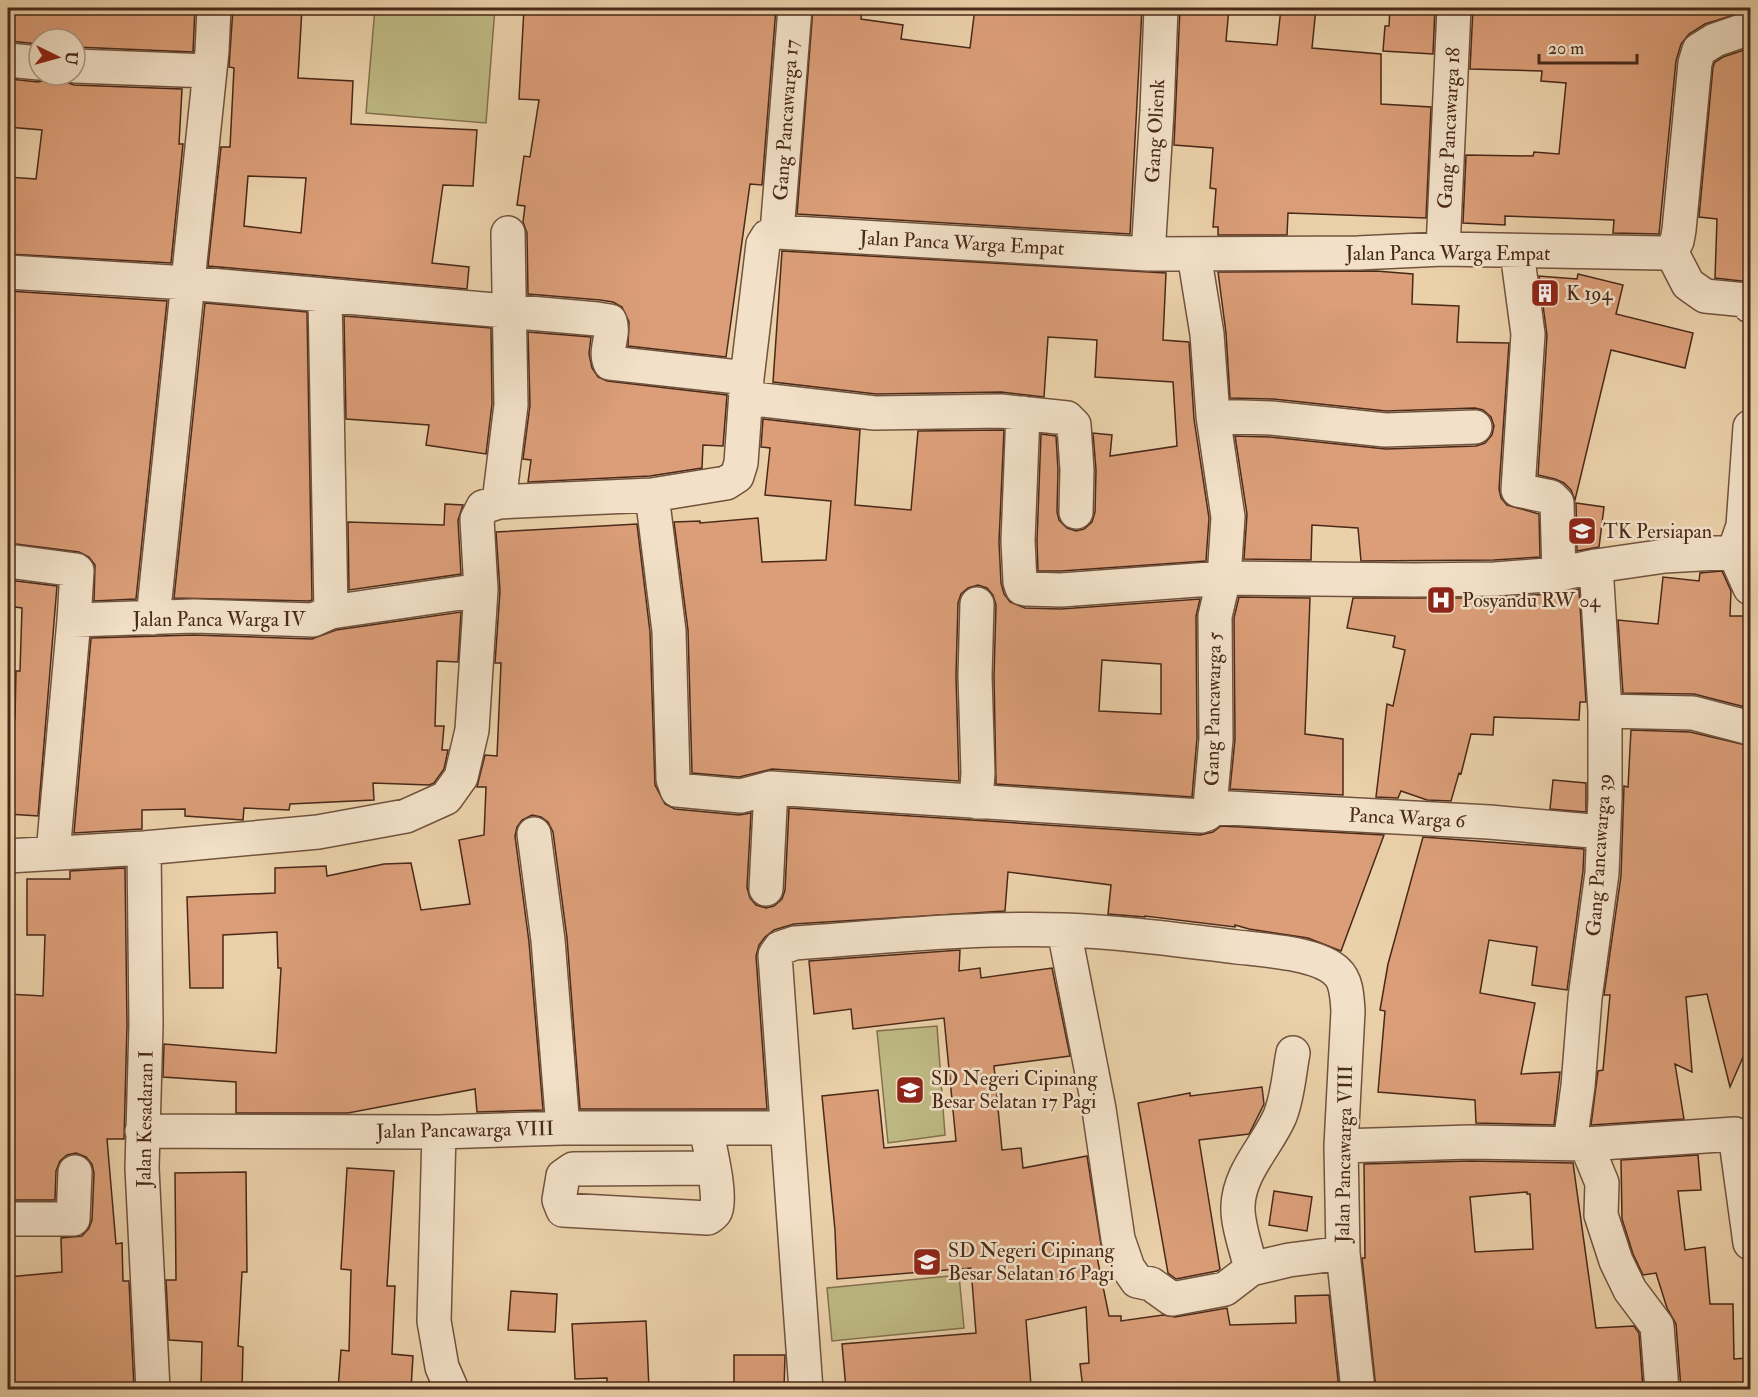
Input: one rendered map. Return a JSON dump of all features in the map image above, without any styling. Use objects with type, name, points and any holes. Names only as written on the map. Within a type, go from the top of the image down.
[{"type":"street","points":[[153,618],[214,8]]},
{"type":"street","name":"Gang Pancawarga 17","points":[[777,232],[795,8]]},
{"type":"street","name":"Gang Olienk","points":[[1148,254],[1161,8]]},
{"type":"street","name":"Gang Pancawarga 18","points":[[1443,249],[1454,8]]},
{"type":"street","points":[[1750,28],[1715,40],[1699,50],[1695,63],[1679,230],[1677,241],[1671,251],[1688,284],[1705,296],[1746,300],[1750,306]]},
{"type":"street","points":[[8,60],[27,62]]},
{"type":"street","points":[[87,67],[209,72]]},
{"type":"street","points":[[8,856],[144,848],[318,831],[406,816],[446,798],[461,777],[472,730],[481,590],[477,519],[483,507],[499,502],[652,495],[726,483],[737,476],[741,463],[763,244],[768,236],[777,232]]},
{"type":"street","name":"Jalan Panca Warga Empat","points":[[777,232],[1148,254],[1358,253],[1443,249],[1653,254],[1671,251]]},
{"type":"street","points":[[499,502],[511,405],[508,233]]},
{"type":"street","points":[[1517,252],[1528,334],[1518,490],[1551,497],[1557,503],[1559,574]]},
{"type":"street","name":"Gang Pancawarga 5","points":[[652,495],[669,631],[673,779],[677,790],[741,796],[771,788],[1202,816],[1207,814],[1210,807],[1216,739],[1215,616],[1224,578],[1228,517],[1213,416],[1207,334],[1194,254]]},
{"type":"street","points":[[8,273],[187,283],[610,321],[612,327],[608,357],[610,363],[875,413],[1001,411],[1058,415],[1067,418],[1074,425],[1077,470],[1076,512]]},
{"type":"street","points":[[325,296],[331,612]]},
{"type":"street","points":[[1023,413],[1018,541],[1020,582],[1023,588],[1061,590],[1224,578],[1495,579],[1559,574],[1665,556],[1742,535]]},
{"type":"street","points":[[1213,416],[1271,418],[1385,430],[1475,427]]},
{"type":"street","points":[[1750,427],[1742,535],[1750,588]]},
{"type":"street","points":[[8,561],[77,571],[53,853]]},
{"type":"street","name":"Gang Pancawarga 39","points":[[1578,1143],[1578,1086],[1585,998],[1602,873],[1605,711],[1596,566]]},
{"type":"street","name":"Jalan Panca Warga IV","points":[[74,620],[194,616],[313,620],[331,612],[481,590]]},
{"type":"street","points":[[976,802],[978,773],[975,676],[977,604]]},
{"type":"street","points":[[1605,711],[1693,713],[1750,728]]},
{"type":"street","points":[[766,889],[771,788]]},
{"type":"street","name":"Panca Warga 6","points":[[1210,807],[1489,822],[1603,832]]},
{"type":"street","points":[[534,834],[548,940],[563,1128]]},
{"type":"street","name":"Jalan Kesadaran I","points":[[144,848],[146,1025],[142,1167],[153,1389]]},
{"type":"street","name":"Jalan Pancawarga VIII","points":[[806,1389],[775,955],[780,948],[795,943],[990,930],[1064,930],[1143,935],[1286,952],[1320,962],[1338,972],[1346,990],[1348,1011],[1341,1146],[1343,1252],[1289,1260],[1251,1269],[1224,1289],[1172,1299],[1151,1284],[1137,1281],[1128,1268],[1118,1239],[1099,1109],[1064,930]]},
{"type":"street","points":[[1251,1269],[1237,1210],[1239,1196],[1242,1183],[1266,1144],[1285,1103],[1293,1053]]},
{"type":"street","name":"Jalan Pancawarga VIII","points":[[142,1131],[439,1132],[563,1128],[787,1128]]},
{"type":"street","points":[[706,1129],[714,1168]]},
{"type":"street","points":[[439,1132],[434,1320],[442,1367],[452,1389]]},
{"type":"street","points":[[1341,1146],[1470,1142],[1578,1143],[1736,1134],[1750,1243]]},
{"type":"street","points":[[1578,1143],[1602,1184],[1601,1215],[1616,1261],[1630,1290],[1657,1326],[1662,1389]]},
{"type":"street","points":[[8,1219],[73,1219],[75,1173]]},
{"type":"street","points":[[1343,1252],[1358,1389]]},
{"type":"shaded area","points":[[375,8],[495,8],[486,123],[366,113]]},
{"type":"shaded area","points":[[937,1026],[945,1135],[888,1143],[877,1031]]},
{"type":"shaded area","points":[[959,1275],[964,1328],[832,1341],[827,1288]]},
{"type":"building","points":[[13,8],[195,8],[193,52],[87,48],[87,27],[27,27],[27,43],[9,41]]},
{"type":"building","points":[[233,8],[302,8],[298,78],[353,81],[351,124],[477,130],[473,186],[443,185],[432,263],[469,267],[467,289],[208,266],[221,147],[230,147],[234,68],[229,67]],"holes":[[[248,176],[306,178],[301,233],[244,226]]]},
{"type":"building","points":[[524,8],[776,8],[762,185],[750,184],[726,357],[628,346],[629,322],[622,307],[613,302],[528,294],[527,233],[523,222],[525,206],[517,205],[524,156],[530,157],[539,100],[519,99]]},
{"type":"building","points":[[813,8],[862,8],[861,19],[903,25],[901,39],[970,48],[975,8],[1142,8],[1130,234],[797,214]]},
{"type":"building","points":[[1180,8],[1229,8],[1226,41],[1277,45],[1281,8],[1316,8],[1312,48],[1381,54],[1381,104],[1431,107],[1426,218],[1288,213],[1287,235],[1218,235],[1218,227],[1213,227],[1216,189],[1210,188],[1213,148],[1174,145]]},
{"type":"building","points":[[1390,8],[1435,8],[1433,54],[1383,51],[1385,26],[1389,26]]},
{"type":"building","points":[[1473,8],[1750,8],[1750,10],[1705,24],[1689,34],[1681,44],[1676,61],[1659,234],[1613,233],[1614,220],[1505,216],[1505,225],[1463,223],[1466,155],[1533,156],[1534,152],[1559,154],[1566,83],[1541,81],[1542,71],[1470,69]]},
{"type":"building","points":[[1750,48],[1750,282],[1715,278],[1717,219],[1699,217],[1713,67],[1715,62],[1723,57]]},
{"type":"building","points":[[10,79],[27,81],[27,87],[87,85],[182,89],[179,144],[183,144],[171,263],[8,254],[8,177],[36,179],[42,130],[8,127]]},
{"type":"building","points":[[782,251],[1166,273],[1163,340],[1189,342],[1194,419],[1209,518],[1206,561],[1038,571],[1041,434],[1056,436],[1059,520],[1067,528],[1076,531],[1084,529],[1092,522],[1095,512],[1096,470],[1093,433],[1112,435],[1110,456],[1177,446],[1173,382],[1095,377],[1097,340],[1048,337],[1044,397],[1001,392],[876,394],[773,382]]},
{"type":"building","points":[[1376,271],[1413,274],[1412,304],[1459,306],[1457,342],[1509,343],[1499,489],[1501,498],[1507,505],[1539,514],[1540,557],[1494,560],[1361,561],[1358,528],[1312,525],[1311,560],[1244,559],[1247,514],[1235,436],[1270,437],[1386,449],[1476,446],[1485,443],[1492,435],[1494,426],[1491,417],[1483,410],[1475,408],[1386,411],[1273,399],[1230,398],[1226,333],[1218,272]]},
{"type":"building","points":[[1578,274],[1623,285],[1616,314],[1693,333],[1685,368],[1611,350],[1575,500],[1571,490],[1564,483],[1538,475],[1547,335],[1539,276],[1577,279]]},
{"type":"building","points":[[8,291],[167,301],[136,599],[94,601],[95,565],[89,557],[79,552],[8,543]]},
{"type":"building","points":[[205,303],[307,312],[312,600],[174,598]]},
{"type":"building","points":[[344,316],[491,328],[492,404],[486,454],[426,445],[429,425],[346,419]]},
{"type":"building","points":[[528,332],[591,337],[589,354],[592,368],[598,377],[607,381],[727,395],[723,446],[703,445],[702,468],[650,476],[528,482],[531,460],[523,459],[530,405]]},
{"type":"building","points":[[763,419],[860,430],[855,505],[911,510],[918,431],[1004,430],[999,542],[1001,583],[1004,594],[1010,602],[1025,608],[1061,609],[1200,599],[1196,616],[1197,738],[1192,797],[996,784],[994,676],[996,605],[993,595],[987,588],[978,585],[968,588],[961,594],[958,603],[956,676],[959,781],[772,769],[739,777],[692,773],[688,630],[674,522],[700,521],[700,523],[758,518],[762,562],[826,560],[831,501],[765,495],[770,448],[761,447]],"holes":[[[1102,660],[1161,664],[1161,714],[1099,711]]]},
{"type":"building","points":[[1576,503],[1604,507],[1599,547],[1577,551]]},
{"type":"building","points":[[445,504],[463,505],[458,520],[461,574],[349,590],[348,522],[444,525]]},
{"type":"building","points":[[637,524],[650,632],[655,785],[665,804],[675,809],[739,815],[751,813],[747,888],[750,898],[756,905],[766,908],[774,906],[782,899],[785,890],[789,808],[1200,835],[1213,832],[1221,826],[1384,835],[1341,951],[1308,938],[1235,925],[1235,927],[1108,914],[1111,885],[1008,872],[1005,911],[794,924],[774,930],[765,937],[759,945],[756,956],[767,1109],[580,1109],[567,938],[553,832],[548,822],[532,815],[522,820],[515,836],[529,942],[543,1110],[477,1112],[475,1089],[348,1113],[236,1113],[236,1082],[163,1077],[164,1044],[276,1053],[281,968],[278,968],[277,932],[223,935],[223,988],[190,988],[187,897],[275,893],[275,868],[326,866],[327,876],[384,864],[411,863],[421,910],[470,904],[459,840],[484,835],[486,787],[477,787],[485,755],[497,756],[501,663],[495,663],[500,591],[496,532]]},
{"type":"building","points":[[1722,571],[1731,591],[1730,616],[1750,616],[1750,662],[1745,707],[1694,694],[1623,693],[1618,620],[1658,624],[1663,577],[1699,581],[1700,573]]},
{"type":"building","points":[[8,580],[57,586],[38,816],[8,814],[8,718],[15,718],[16,671],[20,671],[22,608],[8,606]]},
{"type":"building","points":[[1579,589],[1586,702],[1580,702],[1579,720],[1494,717],[1493,735],[1471,734],[1461,774],[1459,773],[1451,801],[1427,800],[1401,791],[1398,798],[1376,797],[1387,704],[1393,706],[1405,650],[1393,647],[1395,636],[1347,628],[1353,598],[1495,598],[1561,593]]},
{"type":"building","points":[[1239,597],[1310,598],[1305,734],[1343,739],[1343,795],[1230,789],[1235,739],[1234,618]]},
{"type":"building","points":[[461,612],[458,662],[437,661],[435,726],[444,726],[442,750],[448,750],[444,769],[434,783],[429,785],[373,783],[374,800],[290,804],[289,810],[244,808],[243,820],[185,816],[185,809],[142,810],[142,829],[74,833],[91,638],[194,635],[312,639],[336,630]]},
{"type":"building","points":[[1631,730],[1690,732],[1750,746],[1750,1041],[1730,1087],[1707,994],[1686,997],[1692,1072],[1675,1064],[1684,1119],[1591,1125],[1598,1071],[1603,1070],[1610,995],[1604,995],[1621,876],[1624,786],[1628,787]]},
{"type":"building","points":[[1553,780],[1586,783],[1586,812],[1550,809]]},
{"type":"building","points":[[1423,837],[1584,849],[1567,990],[1532,985],[1537,947],[1489,940],[1480,993],[1535,1003],[1521,1074],[1560,1072],[1554,1125],[1476,1123],[1475,1100],[1378,1092],[1385,1011],[1380,1010],[1388,964]]},
{"type":"building","points":[[125,868],[127,1025],[124,1139],[107,1139],[116,1244],[122,1243],[123,1281],[129,1281],[134,1389],[8,1389],[8,1277],[62,1272],[61,1238],[82,1236],[92,1220],[94,1173],[92,1164],[86,1157],[76,1153],[67,1155],[60,1161],[56,1171],[55,1200],[8,1200],[8,994],[43,996],[45,935],[27,935],[27,879],[70,879],[70,871]]},
{"type":"building","points":[[960,950],[959,971],[980,968],[981,978],[1052,968],[1070,1056],[994,1066],[1002,1150],[1021,1148],[1023,1168],[1087,1156],[1102,1251],[1096,1252],[1109,1316],[1121,1316],[1121,1321],[1163,1315],[1175,1317],[1227,1308],[1230,1325],[1296,1323],[1295,1296],[1329,1295],[1339,1389],[1083,1389],[1080,1364],[1089,1363],[1086,1307],[1026,1320],[1031,1386],[993,1389],[846,1389],[842,1344],[976,1333],[971,1268],[837,1279],[835,1230],[822,1096],[878,1090],[884,1148],[956,1141],[944,1018],[853,1029],[851,1009],[814,1014],[809,961]]},
{"type":"building","points":[[1262,1087],[1264,1104],[1249,1134],[1199,1140],[1220,1269],[1176,1279],[1168,1273],[1138,1103],[1190,1093],[1190,1096]]},
{"type":"building","points":[[1698,1155],[1701,1190],[1678,1191],[1685,1250],[1705,1247],[1710,1304],[1733,1304],[1734,1359],[1748,1358],[1749,1383],[1727,1384],[1727,1389],[1681,1389],[1676,1324],[1667,1308],[1656,1273],[1643,1275],[1633,1254],[1622,1219],[1621,1160]]},
{"type":"building","points":[[1470,1161],[1573,1163],[1596,1328],[1634,1326],[1639,1333],[1643,1389],[1592,1389],[1592,1386],[1529,1389],[1376,1389],[1362,1258],[1365,1258],[1364,1164]],"holes":[[[1527,1192],[1530,1194],[1533,1249],[1475,1252],[1470,1197]]]},
{"type":"building","points":[[347,1168],[394,1171],[387,1286],[395,1286],[392,1354],[413,1356],[411,1389],[338,1389],[341,1350],[349,1351],[351,1270],[341,1269]]},
{"type":"building","points":[[246,1172],[247,1272],[242,1272],[238,1346],[243,1347],[242,1389],[201,1389],[202,1342],[169,1340],[166,1280],[176,1280],[175,1173]]},
{"type":"building","points":[[1274,1191],[1312,1197],[1307,1231],[1269,1225]]},
{"type":"building","points":[[511,1291],[557,1294],[555,1332],[508,1330]]},
{"type":"building","points":[[646,1321],[649,1389],[607,1389],[607,1378],[575,1379],[572,1324]]},
{"type":"building","points":[[734,1355],[785,1355],[784,1389],[734,1389]]},
{"type":"place","name":"K 194","points":[[1545,293]]},
{"type":"place","name":"TK Persiapan","points":[[1582,531]]},
{"type":"place","name":"Posyandu RW 04","points":[[1441,600]]},
{"type":"place","name":"SD Negeri Cipinang Besar Selatan 17 Pagi","points":[[910,1090]]},
{"type":"place","name":"SD Negeri Cipinang Besar Selatan 16 Pagi","points":[[927,1262]]}]
